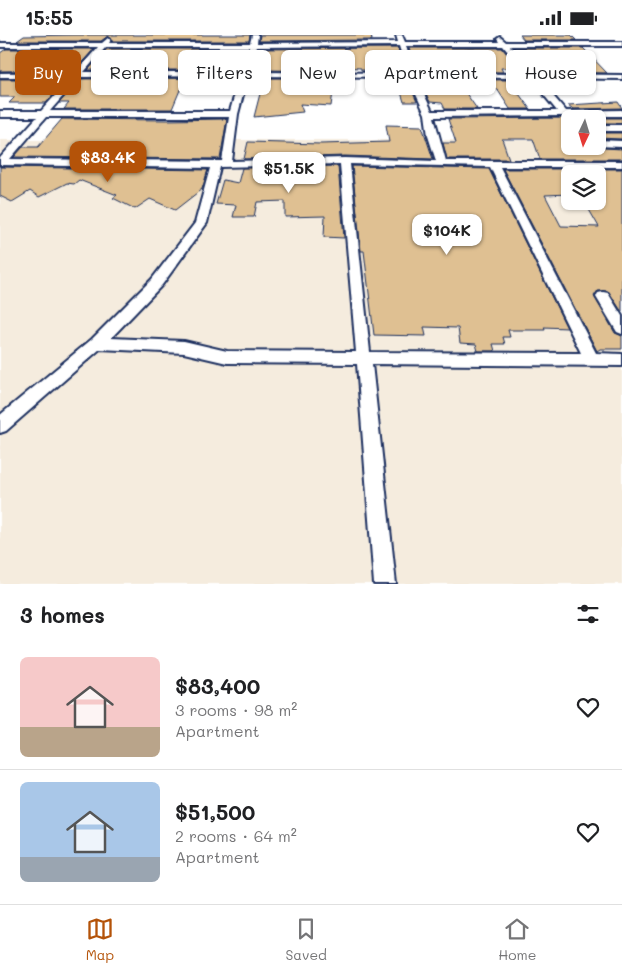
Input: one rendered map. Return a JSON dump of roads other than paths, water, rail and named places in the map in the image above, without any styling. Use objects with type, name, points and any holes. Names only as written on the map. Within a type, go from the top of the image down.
[{"type":"street","points":[[81,70],[112,35]]},
{"type":"street","points":[[252,50],[255,35]]},
{"type":"street","points":[[399,35],[404,50]]},
{"type":"street","points":[[496,35],[509,50]]},
{"type":"street","points":[[599,35],[622,53]]},
{"type":"street","points":[[0,45],[622,44]]},
{"type":"street","points":[[81,75],[178,74]]},
{"type":"street","points":[[271,74],[365,75]]},
{"type":"street","points":[[0,75],[15,75]]},
{"type":"street","points":[[596,77],[622,77]]},
{"type":"street","points":[[1,162],[61,95]]},
{"type":"street","points":[[0,425],[97,343],[157,281],[187,244],[201,223],[221,164],[239,95]]},
{"type":"street","points":[[420,95],[429,114],[433,136],[442,164]]},
{"type":"street","points":[[549,95],[562,110]]},
{"type":"street","points":[[0,114],[234,113]]},
{"type":"street","points":[[606,119],[622,113]]},
{"type":"street","points":[[429,114],[561,117]]},
{"type":"street","points":[[606,124],[622,128]]},
{"type":"street","points":[[606,143],[622,143]]},
{"type":"street","points":[[597,155],[603,163]]},
{"type":"street","points":[[1,162],[221,164],[345,161],[442,164],[622,164]]},
{"type":"street","points":[[345,161],[385,584]]},
{"type":"street","points":[[493,163],[592,359]]},
{"type":"street","points":[[603,297],[622,328]]},
{"type":"street","points":[[97,343],[184,347],[227,357],[622,359]]}]
